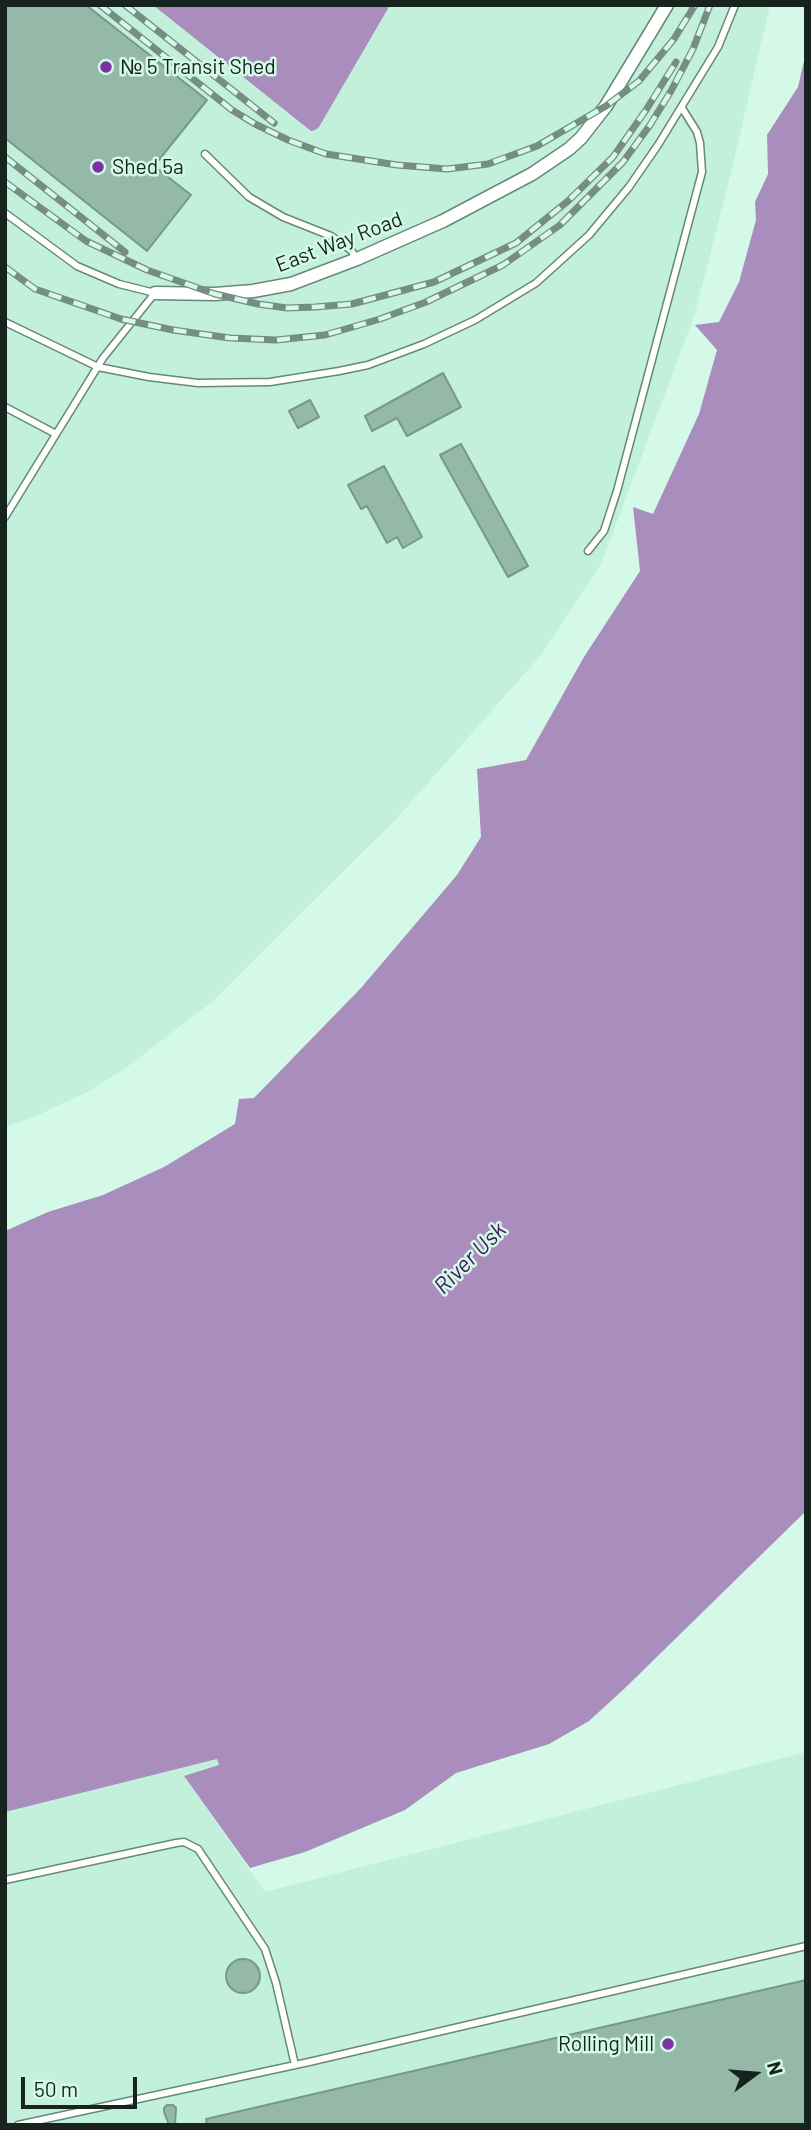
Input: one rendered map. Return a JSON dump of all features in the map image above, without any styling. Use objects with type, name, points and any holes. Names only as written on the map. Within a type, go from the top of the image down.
[{"type":"street","name":"East Way Road","points":[[155,293],[215,294],[272,288],[303,280],[466,210],[532,174],[569,149],[606,106],[667,5]]},
{"type":"lane","points":[[5,322],[98,367],[172,381],[198,383],[258,383],[307,377],[368,365],[425,344],[454,331],[536,283],[589,235],[645,165],[682,108],[718,47],[735,5]]},
{"type":"lane","points":[[588,551],[604,531],[617,491],[702,172],[697,132],[682,108]]},
{"type":"lane","points":[[205,154],[249,197],[283,217],[331,236],[351,250],[356,259]]},
{"type":"lane","points":[[5,214],[77,266],[107,279],[155,293],[98,367],[5,517]]},
{"type":"lane","points":[[5,407],[56,434]]},
{"type":"lane","points":[[5,1881],[164,1845],[184,1842],[198,1849],[265,1949],[276,1983],[295,2065]]},
{"type":"lane","points":[[18,2125],[295,2065],[806,1946]]},
{"type":"shaded area","points":[[5,5],[770,5],[694,317],[601,564],[541,655],[397,818],[213,1001],[123,1070],[91,1090],[34,1117],[5,1127]]},
{"type":"shaded area","points":[[806,1752],[806,2125],[5,2125],[5,1812],[218,1759],[220,1765],[184,1776],[265,1892]]},
{"type":"water","points":[[153,5],[390,5],[319,127],[311,131]]},
{"type":"water","name":"River Usk","points":[[806,52],[806,1511],[589,1721],[549,1744],[456,1773],[405,1810],[305,1852],[250,1868],[184,1776],[219,1765],[217,1759],[5,1812],[5,1231],[48,1212],[103,1195],[164,1167],[235,1124],[239,1099],[254,1098],[361,988],[457,875],[481,837],[477,769],[526,760],[584,657],[640,571],[633,507],[653,514],[699,414],[717,350],[695,325],[719,322],[739,282],[756,220],[755,202],[768,174],[767,135],[798,87]]},
{"type":"building","points":[[5,5],[86,5],[207,100],[154,166],[191,195],[147,251],[5,138]]},
{"type":"building","points":[[443,373],[461,407],[407,436],[397,418],[372,431],[365,416]]},
{"type":"building","points":[[310,400],[319,417],[298,428],[289,411]]},
{"type":"building","points":[[461,444],[528,566],[508,577],[440,455]]},
{"type":"building","points":[[384,466],[422,537],[403,548],[397,537],[387,543],[367,506],[361,509],[348,485]]},
{"type":"building","points":[[243,1959],[255,1964],[260,1976],[255,1988],[243,1993],[231,1988],[226,1976],[231,1964]]},
{"type":"building","name":"Rolling Mill","points":[[806,1980],[806,2125],[207,2125],[206,2119]]},
{"type":"building","points":[[167,2105],[176,2108],[175,2125],[169,2125],[164,2112]]},
{"type":"railway","points":[[100,5],[232,110],[288,140],[326,154],[397,165],[447,169],[488,164],[537,146],[606,106],[639,81],[674,39],[695,5]]},
{"type":"railway","points":[[125,5],[274,123]]},
{"type":"railway","points":[[5,267],[35,289],[121,319],[230,338],[276,340],[325,335],[426,302],[503,265],[560,225],[623,162],[671,91],[693,49],[710,5]]},
{"type":"railway","points":[[5,182],[86,241],[147,270],[215,294],[287,308],[352,304],[434,282],[516,243],[568,201],[613,157],[676,62]]},
{"type":"railway","points":[[5,157],[125,252]]},
{"type":"place","name":"№ 5 Transit Shed","points":[[106,67]]},
{"type":"place","name":"Shed 5a","points":[[98,167]]},
{"type":"place","name":"Rolling Mill","points":[[668,2044]]}]
